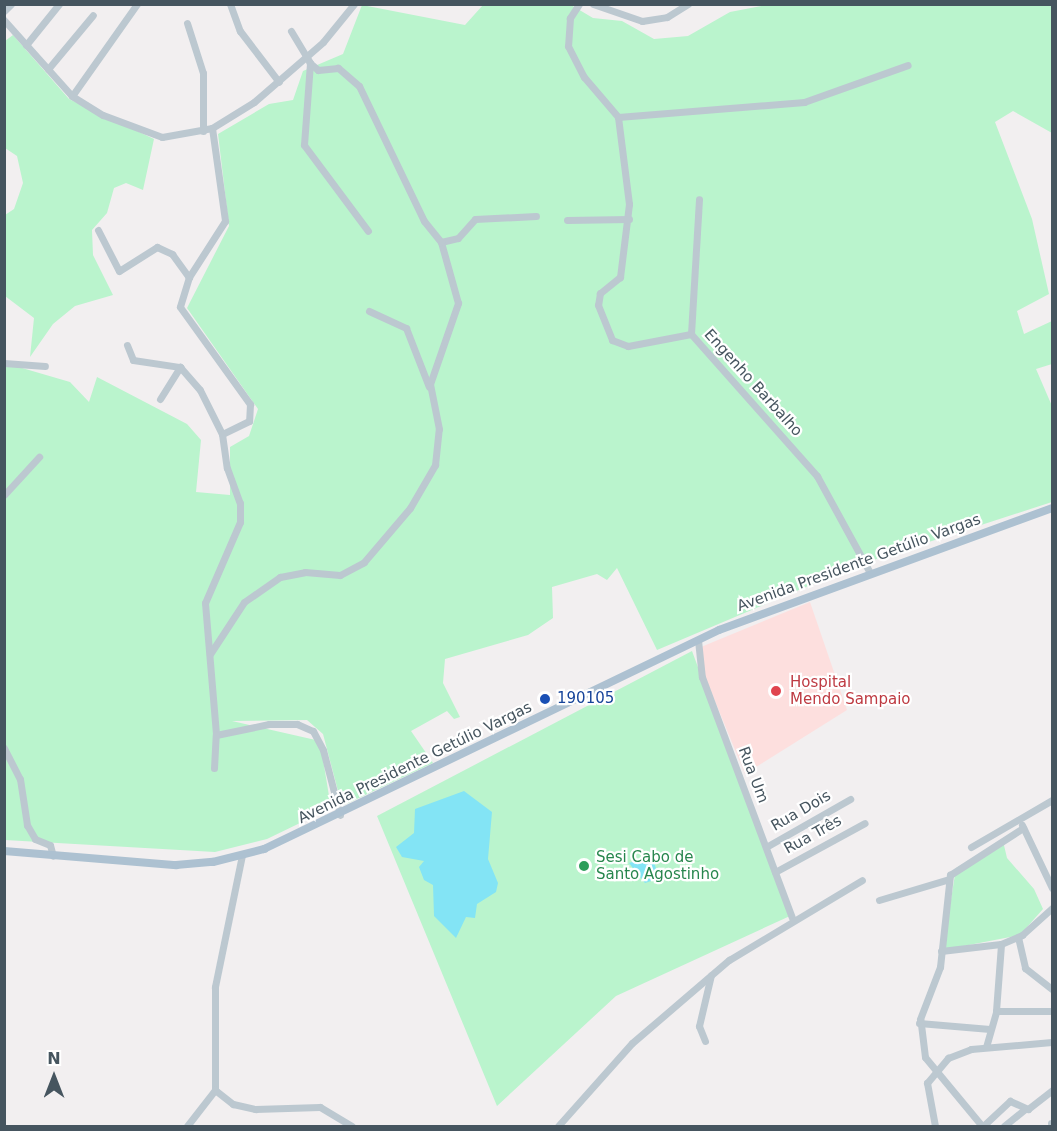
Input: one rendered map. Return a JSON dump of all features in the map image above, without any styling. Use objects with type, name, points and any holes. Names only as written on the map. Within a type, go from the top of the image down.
[{"type":"main road","name":"Avenida Presidente Getúlio Vargas","points":[[4,851],[176,865],[242,855],[340,815],[698,639],[869,571],[1053,508]]},
{"type":"street","points":[[4,11],[11,4]]},
{"type":"street","points":[[26,45],[59,4]]},
{"type":"street","points":[[72,96],[137,4]]},
{"type":"street","points":[[230,4],[240,31],[279,82]]},
{"type":"street","points":[[4,20],[72,96],[103,115],[154,135],[203,131],[212,128],[309,60],[354,4]]},
{"type":"street","points":[[594,4],[642,21],[667,17],[688,4]]},
{"type":"street","points":[[579,5],[567,30],[573,61],[618,117],[804,102],[908,65]]},
{"type":"street","points":[[48,69],[93,15]]},
{"type":"street","points":[[187,23],[203,74],[203,131]]},
{"type":"street","points":[[291,31],[318,70],[338,68],[359,86],[424,221],[441,242],[458,307],[430,389]]},
{"type":"street","points":[[309,60],[304,145],[368,231]]},
{"type":"street","name":"Engenho Barbalho","points":[[618,117],[629,219],[620,277],[600,293],[598,305],[612,340],[628,346],[691,334],[817,476],[869,571]]},
{"type":"street","points":[[212,128],[225,221],[181,292],[181,313],[251,406],[249,421],[222,434]]},
{"type":"street","points":[[691,334],[699,200]]},
{"type":"street","points":[[441,242],[458,238],[475,219],[536,216]]},
{"type":"street","points":[[567,220],[629,219]]},
{"type":"street","points":[[98,231],[119,270],[141,262],[157,247],[172,254],[189,277]]},
{"type":"street","points":[[210,654],[253,595],[293,573],[345,573],[364,562],[399,524],[435,465],[439,429],[430,389],[406,327],[369,311]]},
{"type":"street","points":[[127,345],[133,360],[180,367],[222,434],[241,516],[205,603],[216,735],[214,768]]},
{"type":"street","points":[[4,363],[45,366]]},
{"type":"street","points":[[160,399],[180,367]]},
{"type":"street","points":[[4,495],[39,457]]},
{"type":"street","name":"Rua Um","points":[[698,639],[702,678],[792,918]]},
{"type":"street","points":[[216,735],[280,723],[313,731],[323,750],[340,815]]},
{"type":"street","points":[[4,748],[20,779],[27,825],[35,839],[50,845],[53,856]]},
{"type":"street","name":"Rua Dois","points":[[766,847],[850,799]]},
{"type":"street","points":[[971,847],[1053,800]]},
{"type":"street","points":[[1020,820],[1053,888]]},
{"type":"street","name":"Rua Três","points":[[775,872],[865,823]]},
{"type":"street","points":[[1023,828],[956,868],[948,879],[941,951],[919,1023],[919,1041],[933,1070],[983,1126],[1011,1100],[1025,1109]]},
{"type":"street","points":[[187,1126],[215,1090],[215,987],[242,855]]},
{"type":"street","points":[[879,900],[948,879]]},
{"type":"street","points":[[558,1126],[632,1043],[711,975],[754,941],[862,880]]},
{"type":"street","points":[[941,951],[1001,944],[1018,937],[1053,908]]},
{"type":"street","points":[[1018,937],[1025,968],[1053,989]]},
{"type":"street","points":[[986,1047],[996,1011],[1001,944]]},
{"type":"street","points":[[705,1041],[699,1026],[711,975]]},
{"type":"street","points":[[996,1011],[1053,1011]]},
{"type":"street","points":[[919,1023],[990,1029]]},
{"type":"street","points":[[935,1126],[926,1089],[933,1070],[952,1055],[986,1047],[1053,1042]]},
{"type":"street","points":[[215,1090],[226,1101],[255,1109],[320,1107],[352,1126]]},
{"type":"street","points":[[1004,1126],[1053,1090]]},
{"type":"shaded area","name":"Hospital Mendo Sampaio","points":[[810,602],[847,710],[745,774],[703,672],[701,647]]},
{"type":"green space","points":[[362,5],[465,25],[483,5],[571,5],[593,18],[622,21],[654,39],[688,36],[730,12],[767,5],[1052,5],[1052,133],[1013,111],[995,122],[1032,219],[1049,294],[1017,311],[1024,334],[1052,321],[1052,364],[1036,369],[1052,406],[1052,502],[858,565],[657,650],[617,568],[607,580],[597,574],[552,587],[553,618],[528,635],[445,659],[443,683],[460,717],[454,719],[447,711],[411,731],[433,763],[342,806],[323,734],[307,720],[232,721],[320,741],[331,808],[267,839],[215,852],[5,840],[5,363],[70,382],[89,402],[97,377],[187,424],[201,440],[196,492],[230,495],[230,447],[249,436],[258,409],[187,308],[229,226],[218,134],[269,104],[293,100],[303,71],[343,54]]},
{"type":"green space","points":[[13,35],[69,99],[154,139],[143,190],[126,183],[114,188],[107,213],[92,230],[93,255],[113,295],[75,306],[53,324],[30,357],[34,318],[5,296],[5,215],[14,209],[23,183],[17,156],[5,148],[5,41]]},
{"type":"green space","name":"Sesi Cabo de Santo Agostinho","points":[[692,651],[790,916],[616,996],[497,1106],[377,816]]},
{"type":"green space","points":[[1003,841],[1007,858],[1034,889],[1043,909],[1020,935],[943,950],[956,868]]},
{"type":"water","points":[[464,791],[492,812],[488,859],[498,883],[496,892],[477,904],[475,918],[466,917],[456,938],[434,916],[433,885],[424,880],[419,867],[424,861],[402,857],[396,847],[414,833],[415,809]]},
{"type":"water","points":[[651,856],[660,878],[645,883],[629,863]]},
{"type":"place","name":"Hospital Mendo Sampaio","points":[[776,691]]},
{"type":"place","name":"190105","points":[[545,699]]},
{"type":"place","name":"Sesi Cabo de Santo Agostinho","points":[[584,866]]}]
